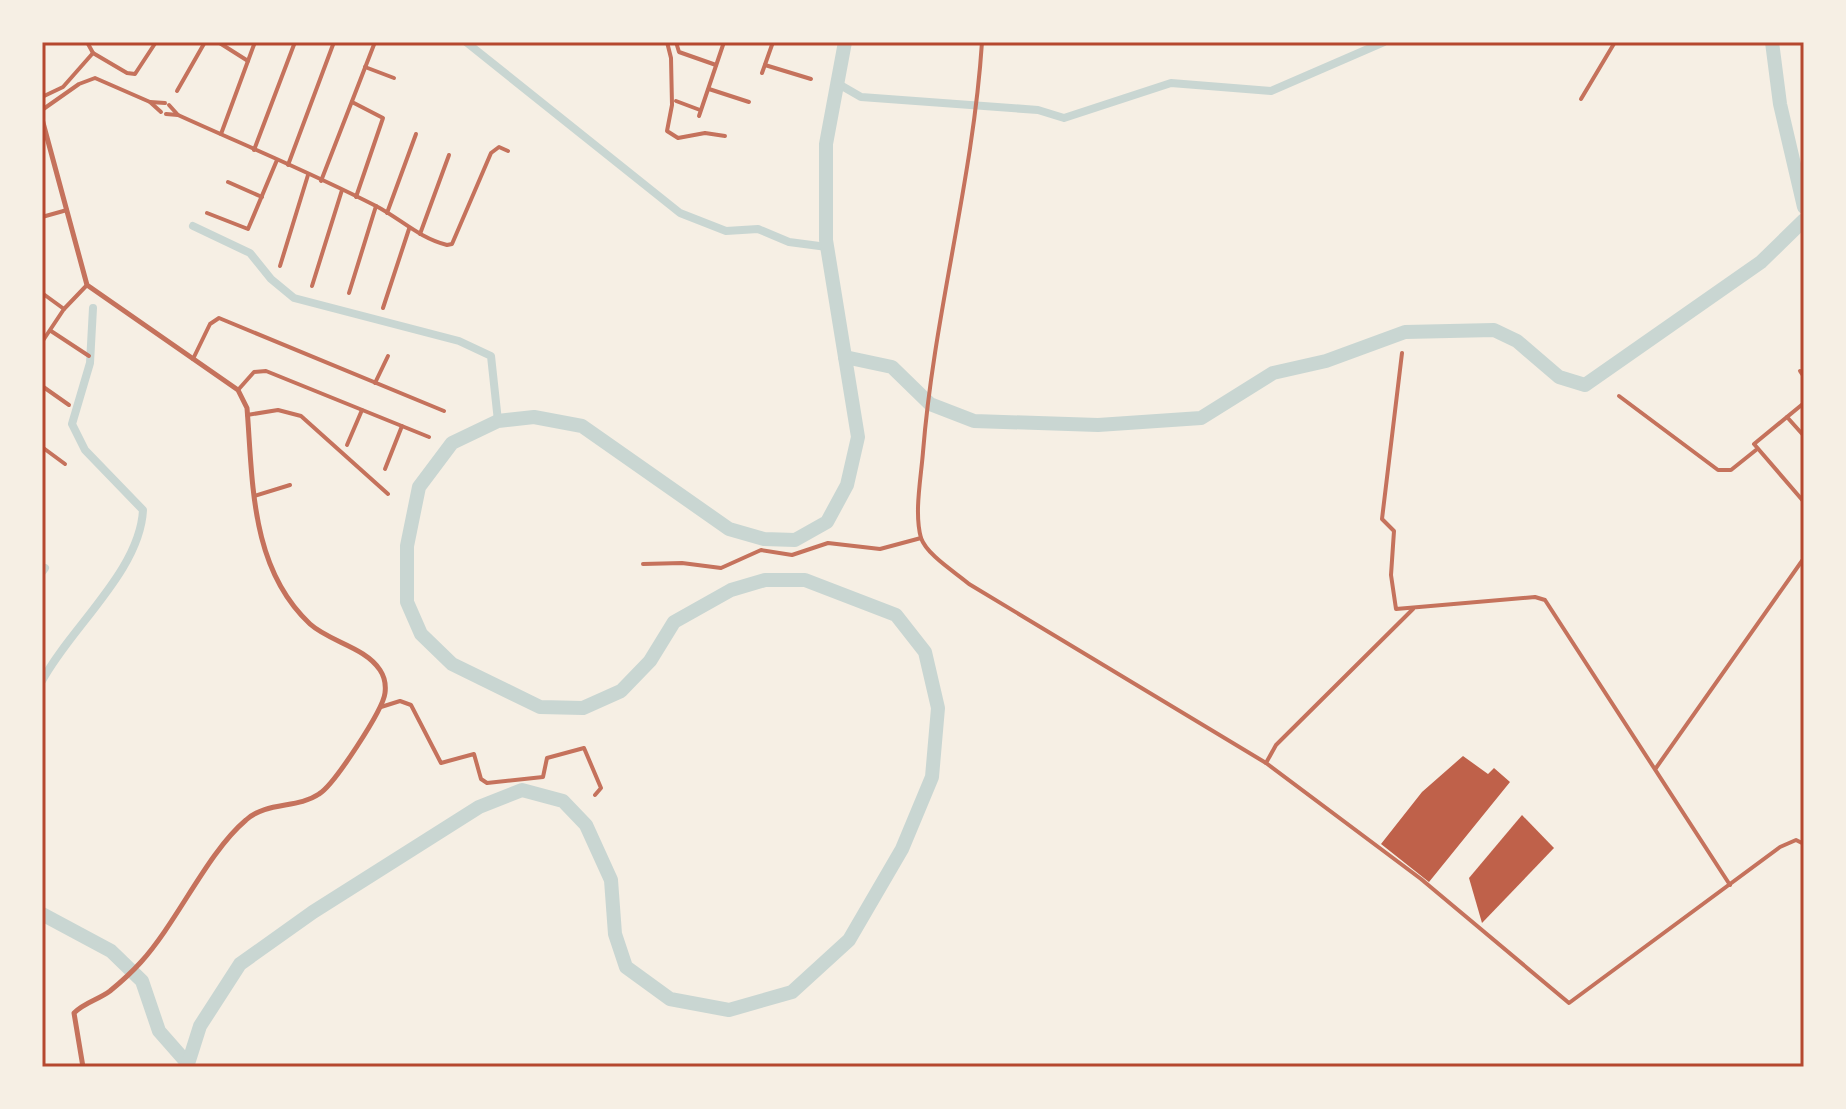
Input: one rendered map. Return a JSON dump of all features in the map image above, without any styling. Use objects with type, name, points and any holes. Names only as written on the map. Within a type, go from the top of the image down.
[{"type":"street","points":[[87,42],[93,53],[127,73],[135,74],[156,42]]},
{"type":"street","points":[[177,91],[205,42]]},
{"type":"street","points":[[218,42],[248,61]]},
{"type":"street","points":[[221,135],[255,42]]},
{"type":"street","points":[[254,150],[295,42]]},
{"type":"street","points":[[288,165],[334,42]]},
{"type":"street","points":[[321,181],[375,42]]},
{"type":"street","points":[[667,42],[671,58],[672,105],[667,131],[678,138],[705,133],[725,136]]},
{"type":"street","points":[[676,42],[679,52],[716,65]]},
{"type":"street","points":[[699,116],[724,42]]},
{"type":"street","points":[[762,73],[773,42]]},
{"type":"street","points":[[982,42],[977,113],[926,413],[920,491],[921,538],[925,546],[969,584],[1266,763],[1421,879],[1569,1003],[1780,847],[1796,840],[1804,844]]},
{"type":"street","points":[[1581,99],[1615,42]]},
{"type":"street","points":[[42,97],[63,87],[93,53]]},
{"type":"street","points":[[765,65],[811,79]]},
{"type":"street","points":[[365,67],[394,78]]},
{"type":"street","points":[[42,110],[88,78],[104,80],[150,102],[164,113],[178,115],[376,206],[409,229],[452,244],[491,153],[499,147],[508,151]]},
{"type":"street","points":[[709,89],[749,102]]},
{"type":"street","points":[[676,101],[701,110]]},
{"type":"street","points":[[150,102],[167,104],[178,115]]},
{"type":"street","points":[[352,102],[383,118],[356,197]]},
{"type":"street","points":[[42,119],[87,285],[238,390],[245,400],[247,415],[256,526],[274,572],[302,616],[313,626],[370,658],[381,671],[385,694],[381,707],[318,795],[273,805],[246,820],[141,962],[124,978],[74,1013],[83,1067]]},
{"type":"street","points":[[387,213],[416,134]]},
{"type":"street","points":[[420,234],[449,155]]},
{"type":"street","points":[[207,213],[248,229],[277,160]]},
{"type":"street","points":[[280,266],[308,175]]},
{"type":"street","points":[[228,182],[262,197]]},
{"type":"street","points":[[312,286],[342,190]]},
{"type":"street","points":[[349,293],[376,206]]},
{"type":"street","points":[[42,217],[67,210]]},
{"type":"street","points":[[383,308],[409,229]]},
{"type":"street","points":[[42,342],[64,309],[87,285]]},
{"type":"street","points":[[42,293],[64,309]]},
{"type":"street","points":[[192,359],[210,324],[219,318],[444,411]]},
{"type":"street","points":[[51,330],[89,356]]},
{"type":"street","points":[[1402,353],[1382,519],[1394,531],[1391,575],[1396,609],[1535,597],[1545,600],[1730,885]]},
{"type":"street","points":[[375,383],[388,356]]},
{"type":"street","points":[[238,390],[259,369],[429,437]]},
{"type":"street","points":[[1800,371],[1804,377]]},
{"type":"street","points":[[42,386],[69,405]]},
{"type":"street","points":[[1619,396],[1718,470],[1731,470],[1756,450]]},
{"type":"street","points":[[1804,403],[1754,444],[1756,450],[1804,502]]},
{"type":"street","points":[[247,415],[278,410],[301,416],[388,494]]},
{"type":"street","points":[[347,445],[362,410]]},
{"type":"street","points":[[1787,417],[1804,436]]},
{"type":"street","points":[[385,469],[402,426]]},
{"type":"street","points":[[42,447],[65,464]]},
{"type":"street","points":[[254,496],[290,485]]},
{"type":"street","points":[[643,564],[682,563],[721,568],[761,550],[792,555],[828,543],[880,549],[921,538]]},
{"type":"street","points":[[1656,768],[1804,558]]},
{"type":"street","points":[[1266,763],[1276,745],[1415,607]]},
{"type":"street","points":[[381,707],[400,701],[411,705],[441,763],[474,754],[483,783],[543,777],[547,758],[584,748],[601,788],[595,795]]},
{"type":"building","points":[[1463,756],[1488,774],[1494,768],[1510,782],[1429,882],[1381,844],[1422,792]]},
{"type":"building","points":[[1522,815],[1554,848],[1482,923],[1469,878]]},
{"type":"waterway","points":[[466,42],[680,213],[726,231],[758,229],[789,242],[827,247]]},
{"type":"waterway","points":[[187,1067],[200,1026],[240,964],[313,912],[479,807],[522,790],[563,801],[586,825],[611,880],[615,934],[626,967],[670,999],[729,1010],[792,992],[849,940],[902,849],[932,777],[938,708],[925,652],[896,615],[805,580],[765,580],[731,590],[674,622],[650,661],[621,691],[583,708],[540,707],[452,664],[421,634],[407,602],[407,546],[419,487],[452,443],[498,421],[534,417],[582,426],[729,529],[764,539],[795,540],[827,522],[847,485],[858,437],[826,240],[826,144],[845,42]]},
{"type":"waterway","points":[[835,82],[861,97],[1038,110],[1064,118],[1171,83],[1271,91],[1384,42]]},
{"type":"waterway","points":[[1772,42],[1780,104],[1804,207]]},
{"type":"waterway","points":[[845,357],[892,367],[930,404],[974,421],[1098,425],[1201,418],[1273,373],[1326,361],[1405,332],[1494,330],[1517,341],[1559,377],[1585,385],[1761,262],[1804,220]]},
{"type":"waterway","points":[[193,226],[250,253],[271,279],[294,298],[459,341],[491,356],[498,421]]},
{"type":"waterway","points":[[42,681],[130,555],[139,533],[143,510],[85,450],[72,424],[90,363],[93,308]]},
{"type":"waterway","points":[[42,572],[45,568]]},
{"type":"waterway","points":[[42,914],[111,951],[142,981],[159,1031],[188,1064]]}]
